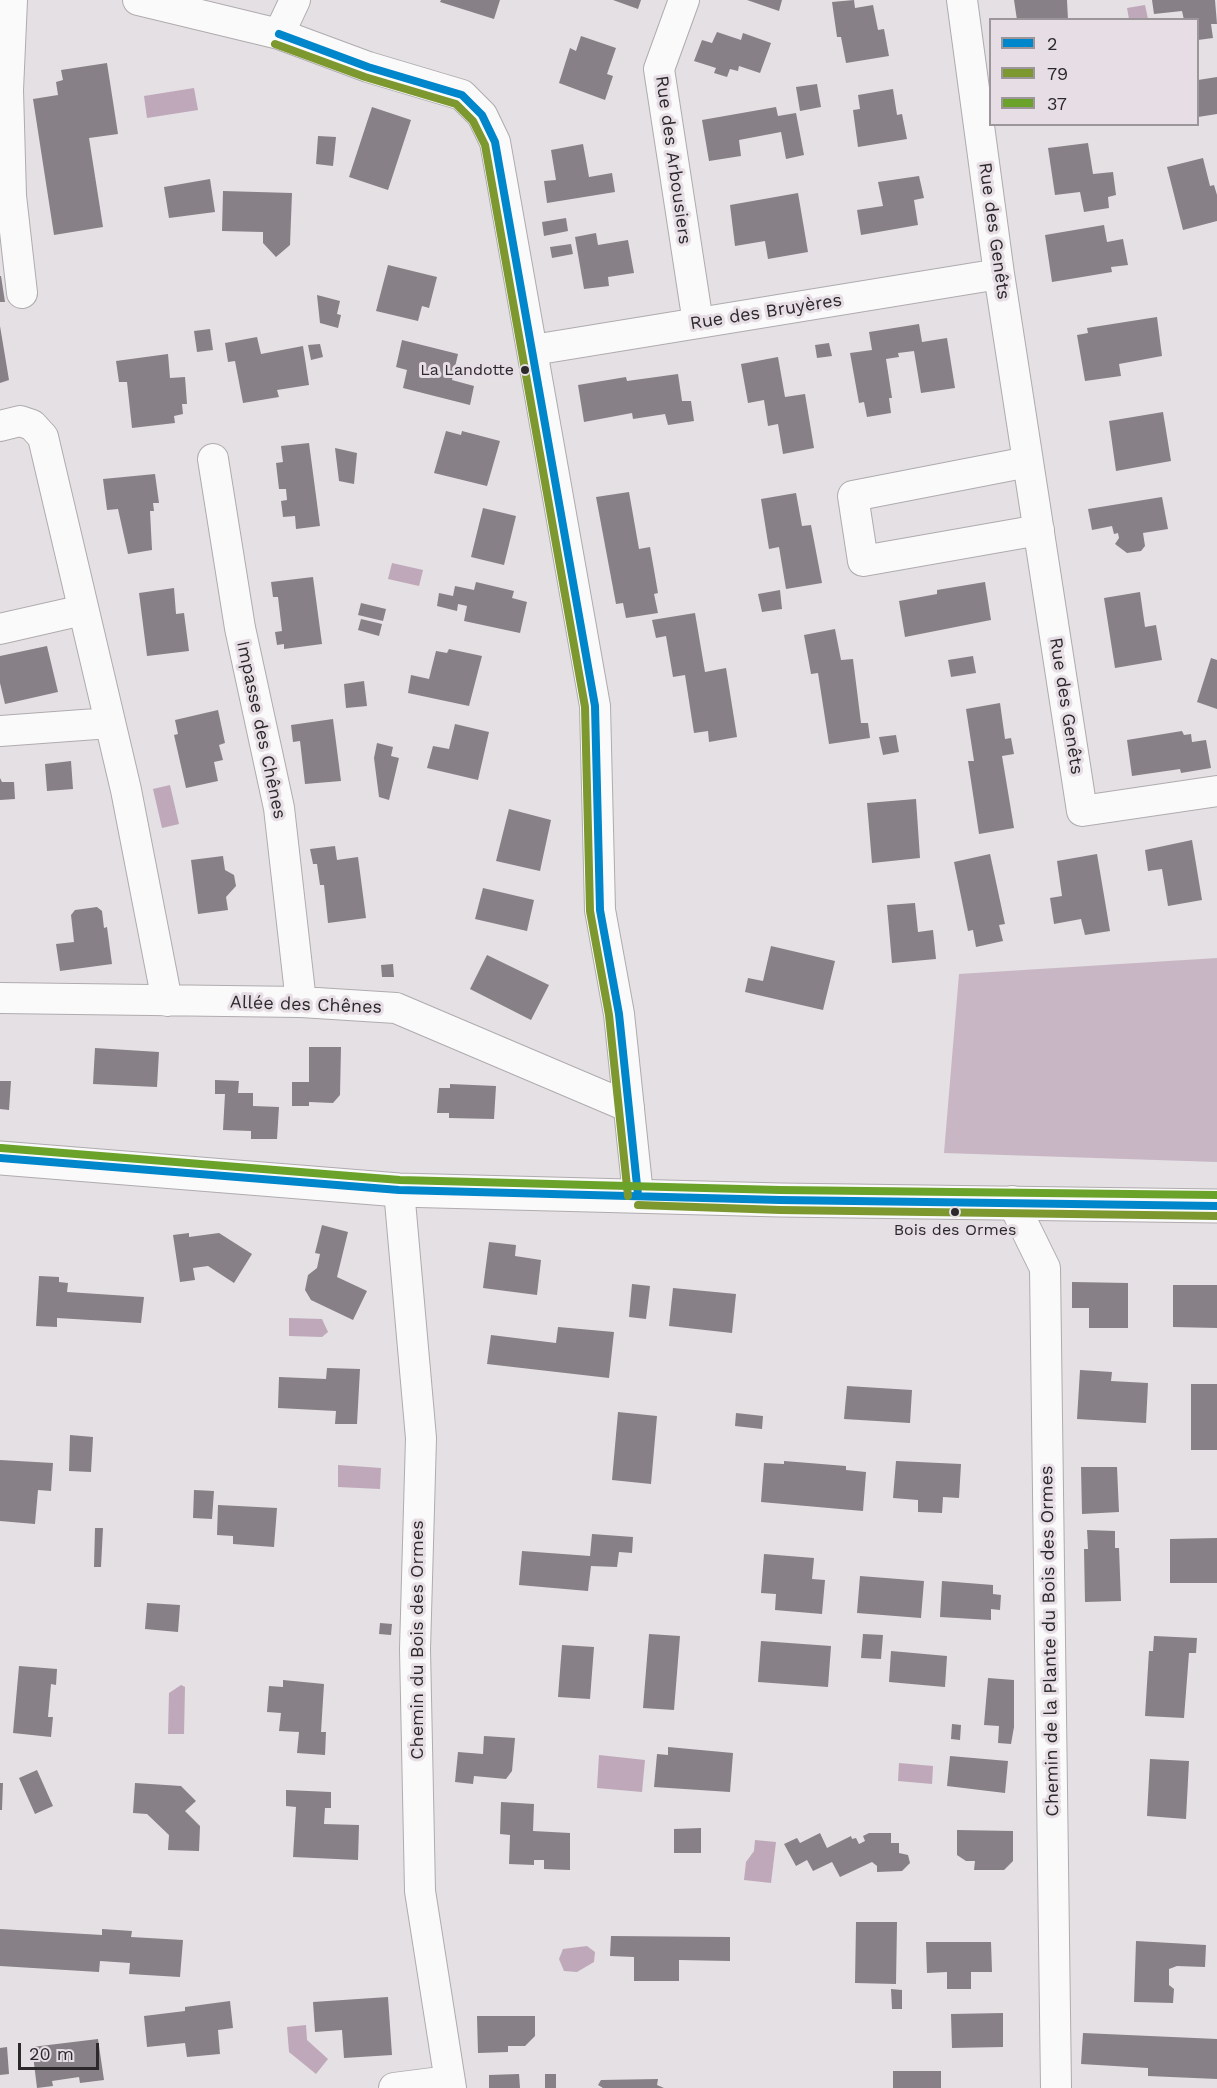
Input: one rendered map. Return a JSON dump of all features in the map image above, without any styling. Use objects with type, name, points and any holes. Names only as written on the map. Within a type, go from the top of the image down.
[{"type":"main road","points":[[0,1158],[399,1190],[780,1200],[1012,1201],[1217,1206]]},
{"type":"street","points":[[12,0],[8,90],[11,196],[22,292]]},
{"type":"street","points":[[138,0],[279,34],[368,67],[462,95],[482,115],[495,142],[595,706],[600,910],[619,1014],[638,1195]]},
{"type":"street","points":[[279,34],[295,0]]},
{"type":"street","name":"Rue des Arbousiers","points":[[684,0],[659,69],[698,323]]},
{"type":"street","name":"Rue des Genêts","points":[[962,0],[999,274],[1082,811],[1217,791]]},
{"type":"street","name":"Rue des Bruyères","points":[[533,350],[999,274]]},
{"type":"street","points":[[0,426],[20,421],[32,425],[43,437],[110,723],[167,1001]]},
{"type":"street","name":"Impasse des Chênes","points":[[213,459],[240,628],[279,808],[301,1002]]},
{"type":"street","points":[[1028,462],[853,496],[863,561],[1039,530]]},
{"type":"street","points":[[0,629],[83,610]]},
{"type":"street","points":[[0,731],[110,723]]},
{"type":"street","name":"Allée des Chênes","points":[[0,998],[301,1002],[396,1008],[629,1107]]},
{"type":"street","name":"Chemin du Bois des Ormes","points":[[399,1190],[421,1438],[415,1648],[420,1891],[450,2084]]},
{"type":"street","name":"Chemin de la Plante du Bois des Ormes","points":[[1012,1201],[1045,1268],[1056,2088]]},
{"type":"street","points":[[394,2088],[450,2084]]},
{"type":"shaded area","points":[[1145,5],[1148,18],[1129,18],[1127,8]]},
{"type":"shaded area","points":[[194,88],[198,110],[147,118],[144,96]]},
{"type":"shaded area","points":[[392,563],[423,570],[419,586],[388,579]]},
{"type":"shaded area","points":[[170,785],[179,824],[162,828],[153,789]]},
{"type":"shaded area","points":[[1217,958],[1217,1162],[944,1153],[959,974]]},
{"type":"shaded area","points":[[289,1318],[322,1319],[328,1332],[322,1337],[289,1336]]},
{"type":"shaded area","points":[[338,1465],[381,1468],[380,1489],[338,1487]]},
{"type":"shaded area","points":[[181,1685],[185,1687],[184,1734],[168,1734],[169,1693]]},
{"type":"shaded area","points":[[599,1755],[645,1760],[642,1792],[597,1788]]},
{"type":"shaded area","points":[[899,1763],[933,1766],[932,1784],[898,1781]]},
{"type":"shaded area","points":[[755,1840],[776,1842],[771,1883],[744,1880],[746,1862],[754,1851]]},
{"type":"shaded area","points":[[587,1946],[595,1952],[594,1962],[577,1972],[564,1971],[559,1959],[563,1949]]},
{"type":"shaded area","points":[[306,2025],[307,2040],[328,2059],[316,2074],[289,2052],[287,2027]]},
{"type":"building","points":[[441,0],[500,0],[494,19],[440,2]]},
{"type":"building","points":[[613,0],[641,0],[638,9]]},
{"type":"building","points":[[747,0],[782,0],[779,11]]},
{"type":"building","points":[[854,0],[855,8],[873,5],[878,30],[884,29],[889,56],[846,63],[841,37],[837,37],[832,2]]},
{"type":"building","points":[[1014,0],[1067,0],[1068,18],[1017,18]]},
{"type":"building","points":[[1152,0],[1215,0],[1217,24],[1211,24],[1213,38],[1199,40],[1199,18],[1184,18],[1182,11],[1154,14]]},
{"type":"building","points":[[717,32],[741,40],[743,33],[771,43],[760,73],[739,66],[738,71],[730,69],[727,77],[714,73],[716,68],[694,61],[702,40],[712,43]]},
{"type":"building","points":[[581,36],[616,48],[607,74],[613,76],[605,100],[559,83],[570,48],[576,51]]},
{"type":"building","points":[[107,63],[118,134],[89,138],[103,227],[54,235],[33,99],[58,95],[56,82],[63,80],[61,70]]},
{"type":"building","points":[[1217,77],[1217,114],[1199,117],[1199,80]]},
{"type":"building","points":[[817,84],[821,107],[800,111],[796,87]]},
{"type":"building","points":[[893,89],[897,115],[902,114],[907,139],[858,147],[853,110],[860,109],[858,95]]},
{"type":"building","points":[[372,107],[411,120],[388,190],[349,177]]},
{"type":"building","points":[[776,107],[778,116],[796,113],[804,155],[786,159],[781,132],[739,140],[741,156],[709,161],[702,120]]},
{"type":"building","points":[[318,136],[336,137],[333,166],[316,164]]},
{"type":"building","points":[[1088,143],[1093,174],[1113,172],[1116,195],[1108,197],[1109,208],[1084,212],[1080,192],[1055,195],[1048,148]]},
{"type":"building","points":[[583,144],[589,177],[612,173],[615,192],[547,203],[544,181],[556,180],[551,150]]},
{"type":"building","points":[[1203,158],[1210,186],[1214,185],[1217,195],[1217,221],[1183,230],[1167,167]]},
{"type":"building","points":[[919,176],[924,198],[914,200],[918,225],[861,235],[857,210],[883,206],[878,182]]},
{"type":"building","points":[[210,179],[215,212],[169,218],[164,187]]},
{"type":"building","points":[[223,191],[292,193],[290,245],[276,257],[263,243],[263,232],[222,231]]},
{"type":"building","points":[[798,193],[808,252],[768,259],[765,241],[735,246],[730,205]]},
{"type":"building","points":[[566,218],[568,231],[544,236],[542,222]]},
{"type":"building","points":[[1104,225],[1107,242],[1123,239],[1128,265],[1111,267],[1112,272],[1052,282],[1045,235]]},
{"type":"building","points":[[596,233],[598,245],[628,240],[634,273],[608,277],[609,286],[584,289],[575,237]]},
{"type":"building","points":[[571,244],[573,254],[552,258],[550,247]]},
{"type":"building","points":[[388,265],[437,277],[429,308],[422,306],[418,321],[376,311]]},
{"type":"building","points":[[1,276],[5,302],[0,302]]},
{"type":"building","points":[[317,295],[340,301],[337,314],[341,315],[338,328],[320,323]]},
{"type":"building","points":[[1157,317],[1162,356],[1119,364],[1121,376],[1085,381],[1077,335],[1088,333],[1087,328]]},
{"type":"building","points":[[919,324],[922,342],[947,338],[955,388],[921,393],[914,351],[898,353],[899,357],[886,359],[892,398],[889,398],[891,413],[867,417],[864,402],[859,403],[850,353],[872,350],[869,332]]},
{"type":"building","points":[[0,326],[9,380],[0,383]]},
{"type":"building","points":[[210,329],[213,350],[197,352],[194,331]]},
{"type":"building","points":[[257,337],[261,354],[303,346],[309,385],[277,390],[279,397],[243,403],[235,361],[228,362],[225,343]]},
{"type":"building","points":[[402,340],[458,354],[452,380],[474,386],[470,405],[403,388],[407,370],[396,367]]},
{"type":"building","points":[[829,343],[832,356],[817,358],[815,345]]},
{"type":"building","points":[[320,344],[323,357],[311,360],[308,345]]},
{"type":"building","points":[[168,354],[170,378],[185,377],[187,404],[182,404],[183,414],[174,416],[175,423],[132,428],[127,382],[119,382],[116,361]]},
{"type":"building","points":[[778,357],[785,397],[805,394],[814,448],[783,454],[778,424],[768,426],[764,400],[748,403],[741,364]]},
{"type":"building","points":[[678,374],[682,401],[691,401],[694,421],[668,425],[665,414],[633,419],[632,413],[584,422],[578,385],[626,377],[627,381]]},
{"type":"building","points":[[1163,412],[1171,461],[1116,471],[1109,421]]},
{"type":"building","points":[[446,431],[461,435],[462,431],[500,441],[487,486],[434,473]]},
{"type":"building","points":[[309,443],[320,526],[296,529],[295,516],[283,517],[281,501],[287,500],[286,489],[279,489],[276,463],[283,462],[281,446]]},
{"type":"building","points":[[335,448],[357,453],[354,484],[339,481]]},
{"type":"building","points":[[155,474],[159,503],[153,503],[154,511],[150,511],[152,550],[128,554],[118,509],[107,510],[103,479]]},
{"type":"building","points":[[629,492],[639,549],[650,547],[658,593],[654,594],[658,613],[626,618],[623,603],[616,604],[596,497]]},
{"type":"building","points":[[796,493],[802,526],[811,525],[822,583],[786,589],[779,547],[769,549],[761,499]]},
{"type":"building","points":[[1162,497],[1168,529],[1143,533],[1145,546],[1141,551],[1127,553],[1115,544],[1119,538],[1118,533],[1114,534],[1112,526],[1092,530],[1088,509]]},
{"type":"building","points":[[483,508],[516,516],[504,565],[471,557]]},
{"type":"building","points":[[313,577],[322,644],[284,649],[284,644],[277,645],[275,632],[282,631],[278,597],[273,597],[271,582]]},
{"type":"building","points":[[476,582],[514,591],[512,598],[527,602],[520,633],[464,621],[467,606],[458,604],[457,611],[437,606],[439,593],[453,596],[455,586],[474,590]]},
{"type":"building","points":[[985,582],[991,620],[905,637],[899,601],[937,594],[937,590]]},
{"type":"building","points":[[174,588],[176,614],[184,613],[189,651],[147,656],[139,593]]},
{"type":"building","points":[[780,590],[782,609],[762,612],[758,594]]},
{"type":"building","points":[[1140,592],[1145,627],[1156,625],[1162,660],[1115,668],[1104,598]]},
{"type":"building","points":[[361,603],[386,609],[383,621],[358,615]]},
{"type":"building","points":[[695,613],[705,672],[726,668],[737,737],[709,742],[708,731],[694,733],[685,675],[673,677],[666,636],[656,638],[652,620]]},
{"type":"building","points":[[361,619],[382,624],[379,636],[358,630]]},
{"type":"building","points":[[835,629],[841,660],[853,659],[861,723],[868,723],[870,738],[829,744],[818,673],[811,674],[804,635]]},
{"type":"building","points":[[47,646],[58,692],[5,704],[0,683],[0,656]]},
{"type":"building","points":[[449,649],[482,656],[469,706],[408,693],[411,675],[429,679],[436,651],[447,653]]},
{"type":"building","points":[[973,656],[976,673],[951,677],[948,660]]},
{"type":"building","points":[[1211,658],[1217,660],[1217,709],[1197,702]]},
{"type":"building","points":[[364,681],[367,706],[346,708],[344,684]]},
{"type":"building","points":[[1000,703],[1005,739],[1011,738],[1014,754],[1002,756],[1014,828],[979,834],[968,761],[974,761],[966,709]]},
{"type":"building","points":[[218,710],[225,743],[219,745],[223,760],[214,762],[218,781],[186,788],[174,735],[178,734],[175,720]]},
{"type":"building","points":[[333,719],[341,781],[305,784],[300,741],[293,742],[291,725]]},
{"type":"building","points":[[455,724],[489,732],[478,780],[427,768],[433,746],[449,749]]},
{"type":"building","points":[[1182,731],[1184,735],[1191,734],[1192,742],[1206,740],[1211,768],[1181,773],[1180,769],[1132,776],[1127,740]]},
{"type":"building","points":[[896,735],[899,752],[883,755],[879,737]]},
{"type":"building","points":[[377,743],[393,747],[391,756],[399,758],[389,800],[379,797],[374,758]]},
{"type":"building","points":[[71,761],[73,789],[47,791],[45,764]]},
{"type":"building","points":[[0,778],[2,782],[14,782],[15,799],[0,800]]},
{"type":"building","points":[[916,799],[920,858],[872,863],[867,803]]},
{"type":"building","points":[[509,809],[551,820],[540,871],[496,861]]},
{"type":"building","points":[[1192,840],[1202,900],[1168,906],[1162,869],[1148,871],[1145,850]]},
{"type":"building","points":[[335,846],[337,860],[358,857],[366,918],[328,923],[324,885],[320,885],[317,864],[313,864],[310,849]]},
{"type":"building","points":[[990,854],[1005,924],[999,925],[1003,941],[976,947],[973,930],[968,931],[954,862]]},
{"type":"building","points":[[1097,854],[1110,931],[1085,935],[1081,919],[1054,924],[1050,898],[1062,896],[1057,861]]},
{"type":"building","points":[[223,856],[225,870],[234,875],[236,886],[226,897],[228,910],[198,914],[191,860]]},
{"type":"building","points":[[483,888],[534,900],[527,931],[475,919]]},
{"type":"building","points":[[915,903],[918,932],[933,930],[936,959],[892,963],[887,905]]},
{"type":"building","points":[[97,907],[102,911],[104,928],[107,927],[112,964],[60,971],[56,944],[74,942],[71,915],[75,910]]},
{"type":"building","points":[[771,946],[835,961],[823,1010],[745,992],[748,978],[763,981]]},
{"type":"building","points":[[487,955],[549,985],[531,1020],[470,989]]},
{"type":"building","points":[[393,964],[394,977],[382,977],[381,965]]},
{"type":"building","points":[[309,1047],[341,1047],[340,1095],[333,1103],[309,1102],[309,1106],[292,1106],[292,1082],[309,1082]]},
{"type":"building","points":[[95,1048],[159,1052],[157,1087],[93,1084]]},
{"type":"building","points":[[215,1080],[239,1081],[238,1093],[253,1093],[253,1106],[279,1107],[277,1139],[251,1139],[251,1131],[223,1130],[225,1094],[215,1094]]},
{"type":"building","points":[[0,1081],[11,1081],[9,1110],[0,1109]]},
{"type":"building","points":[[450,1084],[496,1086],[494,1119],[449,1118],[449,1113],[437,1113],[439,1088],[450,1088]]},
{"type":"building","points":[[322,1225],[348,1232],[337,1277],[367,1291],[353,1320],[311,1300],[305,1290],[308,1275],[317,1268],[320,1254],[315,1253]]},
{"type":"building","points":[[189,1233],[189,1237],[219,1233],[252,1254],[234,1283],[208,1266],[193,1268],[195,1280],[180,1282],[173,1235]]},
{"type":"building","points":[[489,1242],[516,1245],[515,1256],[541,1260],[537,1295],[483,1288]]},
{"type":"building","points":[[39,1276],[59,1277],[59,1282],[68,1283],[67,1292],[144,1297],[141,1323],[57,1318],[57,1327],[36,1326]]},
{"type":"building","points":[[1072,1282],[1128,1283],[1128,1328],[1089,1328],[1089,1308],[1072,1308]]},
{"type":"building","points":[[632,1284],[650,1286],[646,1319],[629,1317]]},
{"type":"building","points":[[1173,1285],[1217,1285],[1217,1328],[1173,1327]]},
{"type":"building","points":[[673,1288],[736,1294],[732,1333],[669,1326]]},
{"type":"building","points":[[558,1327],[614,1332],[609,1378],[487,1364],[491,1335],[556,1343]]},
{"type":"building","points":[[327,1368],[360,1369],[357,1424],[335,1424],[336,1411],[278,1408],[279,1377],[326,1379]]},
{"type":"building","points":[[1080,1370],[1112,1372],[1111,1381],[1148,1383],[1146,1423],[1077,1419]]},
{"type":"building","points":[[1191,1384],[1217,1384],[1217,1450],[1191,1450]]},
{"type":"building","points":[[847,1386],[912,1390],[910,1423],[844,1419]]},
{"type":"building","points":[[618,1412],[657,1416],[651,1484],[612,1480]]},
{"type":"building","points":[[736,1413],[763,1416],[762,1429],[735,1426]]},
{"type":"building","points":[[70,1435],[93,1437],[91,1472],[69,1471]]},
{"type":"building","points":[[0,1460],[53,1463],[51,1491],[38,1490],[35,1524],[0,1521]]},
{"type":"building","points":[[784,1461],[846,1466],[846,1470],[866,1472],[863,1511],[761,1502],[764,1463],[784,1464]]},
{"type":"building","points":[[896,1461],[961,1464],[959,1498],[943,1497],[942,1513],[918,1512],[918,1500],[893,1498]]},
{"type":"building","points":[[1081,1467],[1117,1467],[1119,1512],[1082,1514]]},
{"type":"building","points":[[194,1490],[214,1491],[212,1519],[193,1518]]},
{"type":"building","points":[[218,1505],[277,1508],[274,1547],[233,1544],[233,1536],[217,1535]]},
{"type":"building","points":[[95,1528],[103,1528],[101,1567],[94,1567]]},
{"type":"building","points":[[1087,1530],[1115,1531],[1115,1548],[1119,1548],[1121,1601],[1085,1602],[1084,1549],[1088,1549]]},
{"type":"building","points":[[592,1534],[633,1537],[632,1553],[619,1552],[617,1567],[591,1566],[588,1591],[519,1585],[522,1551],[590,1556]]},
{"type":"building","points":[[1217,1538],[1217,1583],[1170,1583],[1170,1539]]},
{"type":"building","points":[[764,1554],[814,1558],[812,1579],[825,1580],[822,1614],[775,1610],[776,1594],[761,1593]]},
{"type":"building","points":[[860,1576],[924,1581],[921,1618],[857,1613]]},
{"type":"building","points":[[942,1581],[993,1585],[993,1594],[1001,1595],[1000,1610],[991,1609],[991,1620],[940,1617]]},
{"type":"building","points":[[147,1603],[180,1605],[178,1632],[145,1629]]},
{"type":"building","points":[[380,1623],[392,1624],[391,1635],[379,1634]]},
{"type":"building","points":[[649,1634],[680,1636],[674,1710],[643,1708]]},
{"type":"building","points":[[863,1634],[883,1635],[881,1659],[861,1658]]},
{"type":"building","points":[[1154,1636],[1197,1638],[1196,1653],[1189,1653],[1184,1718],[1145,1716],[1149,1651],[1153,1651]]},
{"type":"building","points":[[761,1641],[831,1646],[828,1687],[758,1682]]},
{"type":"building","points":[[562,1645],[594,1647],[590,1699],[558,1697]]},
{"type":"building","points":[[891,1651],[947,1656],[945,1687],[889,1682]]},
{"type":"building","points":[[19,1666],[57,1669],[56,1685],[51,1684],[48,1717],[53,1717],[51,1737],[13,1733]]},
{"type":"building","points":[[988,1678],[1014,1680],[1014,1727],[1011,1744],[998,1743],[999,1726],[984,1725]]},
{"type":"building","points":[[283,1680],[324,1684],[321,1732],[326,1732],[325,1755],[297,1753],[299,1732],[279,1731],[281,1713],[267,1712],[269,1686],[283,1687]]},
{"type":"building","points":[[952,1724],[961,1725],[960,1740],[951,1739]]},
{"type":"building","points":[[484,1736],[515,1738],[512,1771],[506,1779],[474,1776],[473,1784],[455,1782],[458,1752],[483,1754]]},
{"type":"building","points":[[668,1747],[733,1753],[730,1792],[654,1787],[657,1754],[668,1755]]},
{"type":"building","points":[[950,1756],[1008,1761],[1005,1793],[947,1786]]},
{"type":"building","points":[[1150,1759],[1189,1761],[1186,1819],[1147,1816]]},
{"type":"building","points":[[37,1770],[53,1806],[35,1814],[19,1778]]},
{"type":"building","points":[[0,1783],[3,1783],[2,1810],[0,1810]]},
{"type":"building","points":[[135,1783],[181,1786],[196,1801],[185,1811],[200,1826],[199,1851],[168,1850],[169,1835],[147,1814],[133,1813]]},
{"type":"building","points":[[286,1790],[331,1792],[331,1808],[325,1808],[324,1824],[359,1825],[358,1860],[293,1857],[296,1807],[286,1806]]},
{"type":"building","points":[[501,1802],[534,1804],[533,1831],[570,1833],[570,1870],[544,1869],[544,1860],[534,1860],[534,1865],[509,1864],[510,1835],[500,1834]]},
{"type":"building","points":[[701,1828],[701,1853],[674,1853],[674,1829]]},
{"type":"building","points":[[957,1830],[1013,1831],[1013,1861],[1004,1870],[974,1870],[975,1861],[966,1861],[957,1855]]},
{"type":"building","points":[[820,1833],[827,1848],[851,1836],[852,1839],[856,1838],[859,1844],[865,1841],[863,1836],[869,1833],[891,1833],[891,1843],[899,1843],[899,1853],[908,1855],[910,1863],[902,1871],[877,1872],[877,1866],[872,1862],[840,1877],[832,1862],[813,1871],[807,1860],[796,1866],[784,1844],[797,1838],[800,1843]]},
{"type":"building","points":[[856,1922],[897,1922],[896,1984],[855,1983]]},
{"type":"building","points":[[0,1929],[102,1935],[102,1929],[132,1931],[131,1937],[183,1940],[180,1977],[129,1974],[130,1963],[100,1961],[99,1972],[0,1966]]},
{"type":"building","points":[[611,1936],[730,1937],[730,1961],[679,1960],[679,1981],[634,1981],[634,1957],[610,1956]]},
{"type":"building","points":[[1136,1941],[1206,1945],[1205,1967],[1177,1966],[1169,1969],[1169,1985],[1174,1989],[1173,2003],[1134,2002]]},
{"type":"building","points":[[926,1942],[991,1942],[992,1972],[971,1972],[971,1989],[947,1989],[947,1972],[927,1973]]},
{"type":"building","points":[[891,1989],[902,1990],[902,2009],[892,2009]]},
{"type":"building","points":[[388,1997],[392,2055],[344,2058],[342,2030],[315,2032],[313,2002]]},
{"type":"building","points":[[230,2001],[233,2028],[218,2030],[220,2054],[187,2057],[185,2043],[147,2047],[144,2016],[185,2011],[185,2007]]},
{"type":"building","points":[[1003,2013],[1003,2047],[952,2048],[951,2014]]},
{"type":"building","points":[[477,2016],[535,2016],[535,2036],[525,2046],[508,2046],[508,2052],[478,2053]]},
{"type":"building","points":[[1083,2033],[1217,2039],[1217,2079],[1148,2076],[1148,2068],[1081,2064]]},
{"type":"building","points":[[98,2039],[104,2080],[80,2083],[79,2077],[52,2081],[53,2086],[37,2088],[32,2047]]},
{"type":"building","points":[[7,2047],[9,2074],[0,2075],[0,2048]]},
{"type":"building","points":[[893,2071],[941,2071],[941,2088],[893,2088]]},
{"type":"building","points":[[519,2074],[520,2088],[489,2088],[489,2075]]},
{"type":"building","points":[[545,2074],[556,2074],[556,2088],[545,2088]]},
{"type":"building","points":[[658,2079],[657,2085],[664,2088],[603,2088],[598,2085],[601,2080]]},
{"type":"transit line","name":"2","points":[[279,34],[368,67],[462,95],[482,115],[495,142],[595,706],[600,910],[619,1014],[638,1195]]},
{"type":"transit line","name":"79","points":[[275,44],[365,77],[456,104],[473,121],[485,145],[585,707],[590,911],[609,1015],[628,1196]]},
{"type":"transit line","name":"37","points":[[1,1148],[400,1180],[780,1190],[1217,1195]]},
{"type":"transit line","name":"2","points":[[0,1158],[399,1190],[780,1200],[1217,1206]]},
{"type":"transit line","name":"79","points":[[638,1205],[780,1210],[1217,1216]]},
{"type":"place","name":"La Landotte","points":[[525,370]]},
{"type":"place","name":"Bois des Ormes","points":[[955,1212]]}]
